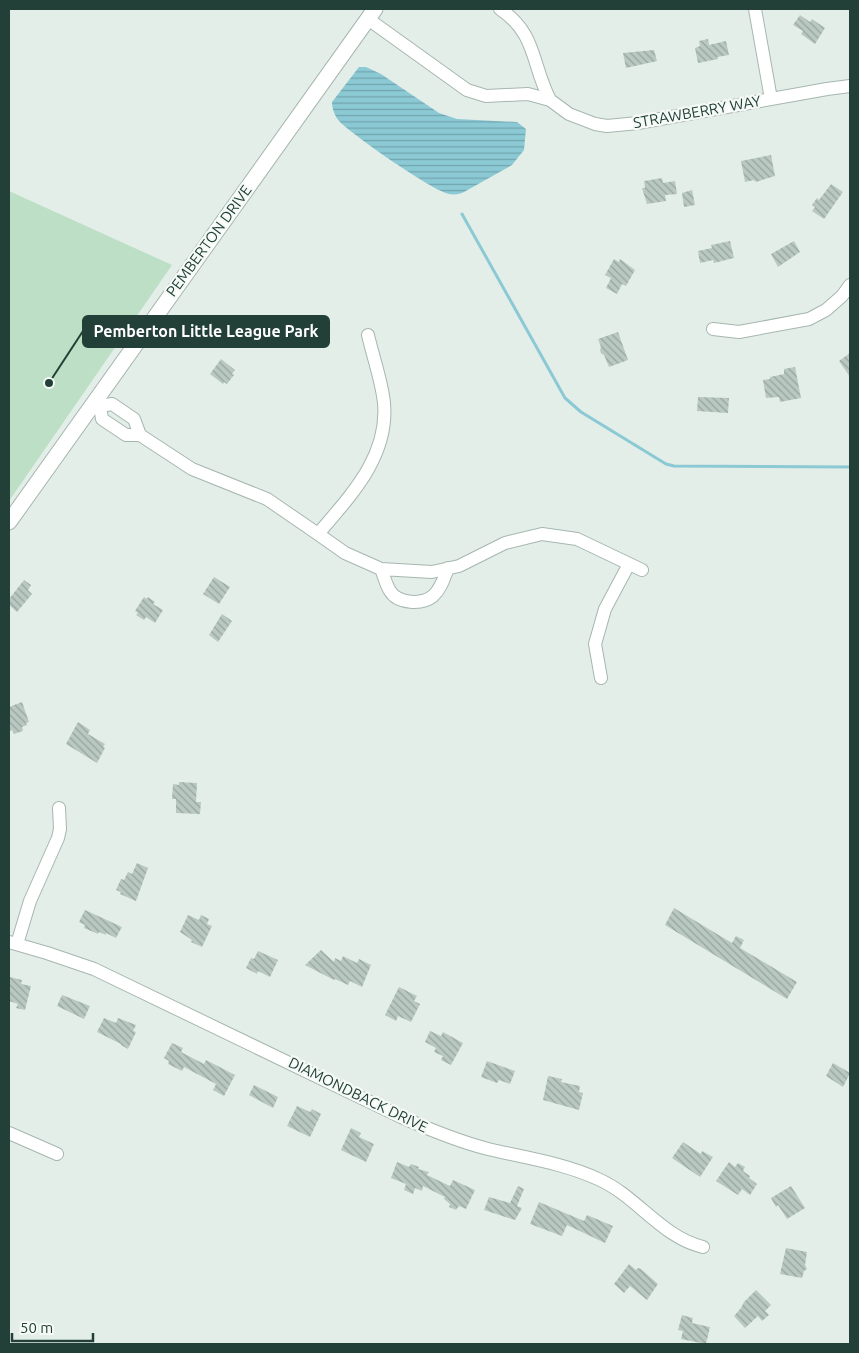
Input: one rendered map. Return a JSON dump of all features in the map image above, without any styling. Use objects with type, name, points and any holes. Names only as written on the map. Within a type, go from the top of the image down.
[{"type":"street","points":[[500,9],[514,20],[526,35],[543,87],[550,100]]},
{"type":"street","points":[[755,9],[771,99]]},
{"type":"street","name":"STRAWBERRY WAY","points":[[371,14],[467,90],[486,96],[528,94],[550,100],[575,116],[595,124],[607,126],[638,123],[850,86]]},
{"type":"street","name":"PEMBERTON DRIVE","points":[[9,522],[97,404],[371,14]]},
{"type":"street","points":[[713,329],[744,332],[809,318],[826,310],[842,296],[850,285]]},
{"type":"street","points":[[318,534],[350,495],[376,456],[384,430],[384,402],[368,336]]},
{"type":"street","points":[[140,435],[134,419],[112,404],[97,404],[102,419],[126,435],[140,435],[192,469],[266,499],[345,553],[381,569],[432,572],[459,566],[505,543],[542,534],[577,539],[642,570]]},
{"type":"street","points":[[601,678],[595,644],[606,609],[629,564]]},
{"type":"street","points":[[381,569],[390,592],[402,600],[416,603],[432,597],[442,584],[448,568]]},
{"type":"street","points":[[13,943],[58,838],[60,829],[59,808]]},
{"type":"street","name":"DIAMONDBACK DRIVE","points":[[13,943],[94,969],[438,1133],[489,1149],[557,1164],[601,1180],[628,1196],[677,1237],[703,1247]]},
{"type":"street","points":[[10,1136],[57,1154]]},
{"type":"green space","points":[[9,191],[172,265],[9,501]]},
{"type":"water","points":[[359,67],[366,67],[381,74],[439,113],[457,119],[517,122],[526,129],[524,150],[512,165],[464,192],[449,194],[440,191],[376,150],[348,129],[337,118],[332,102]]},
{"type":"building","points":[[800,15],[810,22],[812,19],[825,28],[815,44],[801,34],[803,31],[793,25]]},
{"type":"building","points":[[708,39],[709,45],[726,41],[729,55],[698,63],[695,48],[700,46],[699,41]]},
{"type":"building","points":[[654,50],[657,61],[626,68],[623,53]]},
{"type":"building","points":[[771,155],[775,176],[756,182],[754,180],[745,182],[741,161]]},
{"type":"building","points":[[662,178],[663,183],[675,181],[677,194],[665,195],[666,201],[647,204],[642,188],[645,188],[644,181]]},
{"type":"building","points":[[831,184],[843,192],[824,219],[812,211],[815,207],[812,205],[817,198],[819,200]]},
{"type":"building","points":[[692,190],[695,205],[684,207],[682,193]]},
{"type":"building","points":[[730,241],[734,258],[714,263],[713,260],[700,263],[698,251],[712,248],[711,245]]},
{"type":"building","points":[[794,241],[800,252],[778,267],[771,254]]},
{"type":"building","points":[[614,259],[619,262],[620,259],[635,270],[626,286],[622,284],[617,294],[606,288],[611,278],[605,275]]},
{"type":"building","points":[[618,332],[628,360],[609,367],[604,355],[601,353],[598,339]]},
{"type":"building","points":[[850,353],[850,377],[839,361]]},
{"type":"building","points":[[221,359],[235,370],[232,374],[234,375],[227,384],[224,382],[223,384],[210,374]]},
{"type":"building","points":[[795,367],[801,398],[780,402],[779,397],[766,398],[763,380],[784,374],[784,369]]},
{"type":"building","points":[[698,397],[729,398],[728,413],[697,411]]},
{"type":"building","points":[[214,577],[230,587],[219,604],[203,594]]},
{"type":"building","points":[[24,580],[31,585],[28,590],[32,594],[17,612],[9,605],[9,599]]},
{"type":"building","points":[[144,597],[147,599],[148,597],[155,602],[153,604],[163,610],[155,623],[146,617],[144,620],[136,615],[138,613],[135,611]]},
{"type":"building","points":[[222,614],[232,621],[218,642],[209,635]]},
{"type":"building","points":[[22,702],[29,722],[22,727],[23,731],[14,734],[12,730],[9,731],[9,707]]},
{"type":"building","points":[[78,722],[90,730],[88,734],[105,744],[103,747],[105,748],[97,763],[66,744]]},
{"type":"building","points":[[179,782],[197,783],[196,802],[201,802],[200,814],[176,813],[176,799],[172,799],[173,784],[179,785]]},
{"type":"building","points":[[137,863],[148,868],[136,901],[120,894],[121,892],[116,890],[121,879],[124,880],[128,872],[132,874]]},
{"type":"building","points":[[674,908],[732,943],[736,936],[744,940],[740,948],[797,982],[787,999],[665,925]]},
{"type":"building","points":[[85,910],[122,927],[116,938],[106,933],[106,935],[99,932],[98,934],[84,928],[85,925],[79,922]]},
{"type":"building","points":[[188,915],[199,920],[201,915],[209,919],[207,924],[212,926],[202,947],[191,942],[192,940],[180,932]]},
{"type":"building","points":[[321,950],[334,962],[335,958],[341,961],[343,956],[357,963],[359,959],[371,965],[362,987],[350,981],[348,985],[334,980],[305,965]]},
{"type":"building","points":[[258,951],[278,960],[270,977],[258,971],[257,974],[246,968],[251,958],[254,959]]},
{"type":"building","points":[[10,977],[22,980],[21,984],[31,986],[25,1010],[16,1008],[18,1004],[9,1001]]},
{"type":"building","points":[[399,987],[417,996],[414,1001],[420,1004],[411,1022],[398,1016],[396,1021],[385,1015]]},
{"type":"building","points":[[62,995],[90,1006],[84,1019],[57,1006]]},
{"type":"building","points":[[104,1018],[116,1023],[118,1018],[136,1025],[133,1031],[136,1032],[128,1049],[97,1032]]},
{"type":"building","points":[[430,1031],[441,1036],[443,1032],[463,1043],[451,1065],[441,1060],[443,1056],[434,1052],[436,1048],[425,1042]]},
{"type":"building","points":[[172,1043],[183,1048],[181,1052],[204,1064],[206,1060],[235,1075],[224,1096],[213,1090],[216,1084],[184,1067],[182,1071],[168,1064],[169,1061],[164,1058]]},
{"type":"building","points":[[487,1061],[515,1071],[510,1084],[499,1080],[497,1083],[481,1077]]},
{"type":"building","points":[[833,1063],[850,1073],[843,1087],[826,1076]]},
{"type":"building","points":[[548,1076],[562,1079],[561,1082],[580,1086],[579,1092],[583,1093],[579,1110],[543,1100]]},
{"type":"building","points":[[254,1085],[278,1097],[273,1108],[249,1095]]},
{"type":"building","points":[[297,1106],[310,1112],[312,1109],[321,1114],[310,1137],[287,1126]]},
{"type":"building","points":[[351,1128],[361,1133],[359,1137],[374,1144],[366,1162],[341,1150]]},
{"type":"building","points":[[683,1142],[701,1154],[702,1151],[713,1157],[700,1177],[672,1158]]},
{"type":"building","points":[[397,1162],[409,1167],[411,1164],[419,1167],[418,1169],[429,1172],[427,1175],[450,1186],[453,1180],[475,1190],[466,1209],[459,1206],[456,1210],[449,1207],[450,1204],[444,1199],[445,1197],[423,1186],[422,1191],[415,1188],[413,1194],[404,1190],[406,1184],[391,1178]]},
{"type":"building","points":[[729,1162],[735,1167],[738,1163],[745,1167],[743,1171],[757,1184],[750,1195],[742,1189],[738,1195],[716,1181]]},
{"type":"building","points":[[518,1186],[524,1189],[517,1206],[522,1208],[515,1220],[484,1210],[489,1197],[510,1203]]},
{"type":"building","points":[[791,1186],[805,1208],[787,1219],[771,1198]]},
{"type":"building","points":[[539,1202],[584,1221],[587,1215],[613,1226],[605,1243],[567,1225],[562,1236],[530,1224]]},
{"type":"building","points":[[786,1248],[807,1252],[805,1265],[807,1269],[804,1271],[802,1278],[780,1274]]},
{"type":"building","points":[[629,1264],[636,1270],[638,1268],[641,1269],[658,1284],[647,1300],[630,1286],[624,1293],[614,1284]]},
{"type":"building","points":[[756,1290],[771,1305],[765,1311],[769,1315],[762,1321],[758,1316],[745,1328],[734,1316]]},
{"type":"building","points":[[682,1315],[693,1318],[692,1323],[710,1327],[706,1344],[681,1339],[683,1331],[678,1330]]},
{"type":"waterway","points":[[462,214],[565,398],[581,412],[666,464],[674,466],[850,467]]},
{"type":"place","name":"Pemberton Little League Park","points":[[49,383]]}]
